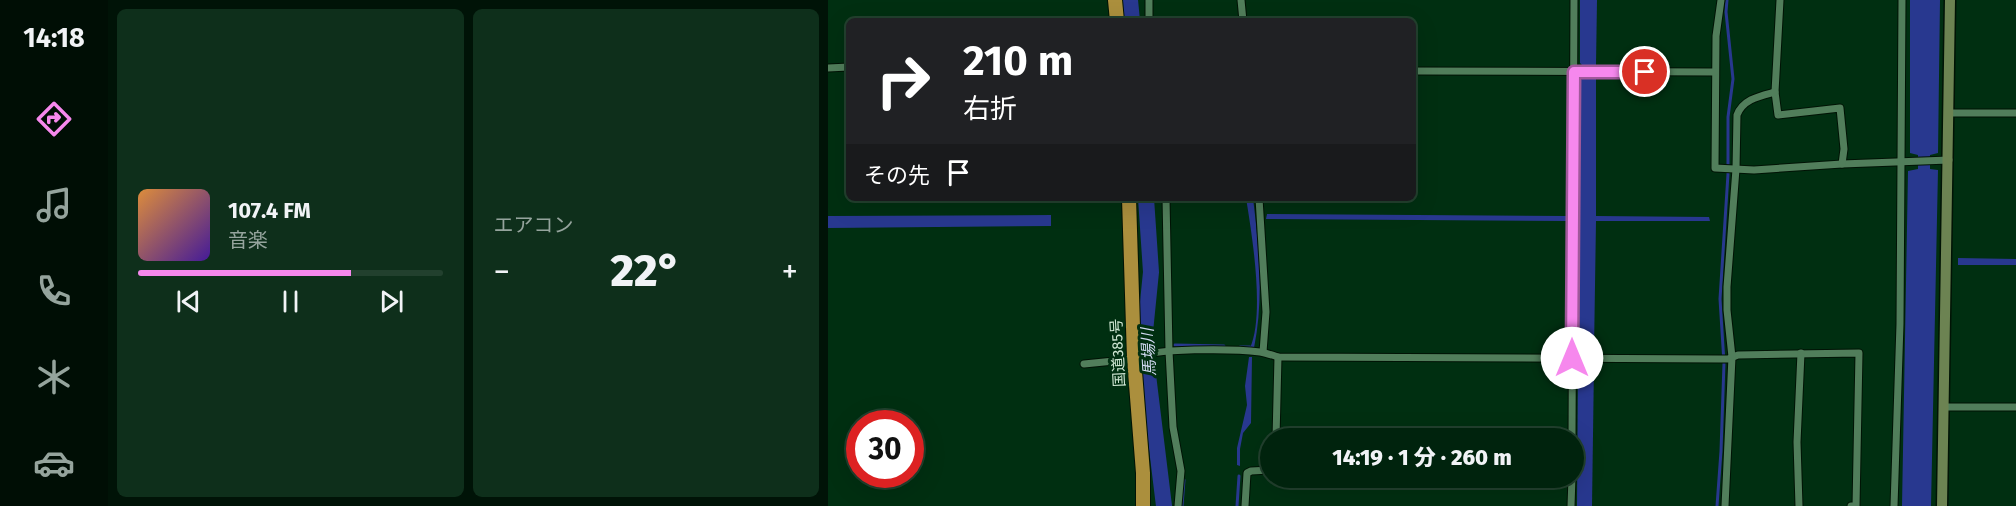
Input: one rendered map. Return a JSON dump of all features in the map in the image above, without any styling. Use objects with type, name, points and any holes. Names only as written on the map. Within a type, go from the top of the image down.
[{"type":"highway","points":[[1114,0],[1117,18]]},
{"type":"highway","name":"国道385号","points":[[1128,201],[1143,506]]},
{"type":"street","points":[[1149,0],[1149,18]]},
{"type":"street","points":[[1241,0],[1243,18]]},
{"type":"street","points":[[1572,428],[1574,0]]},
{"type":"street","points":[[1721,0],[1717,22],[1715,72],[1715,168],[1775,169],[1949,160]]},
{"type":"street","points":[[1780,0],[1775,92],[1778,116],[1837,108],[1844,149],[1842,164]]},
{"type":"street","points":[[1894,506],[1900,324],[1902,0]]},
{"type":"street","points":[[1942,506],[1950,0]]},
{"type":"street","points":[[828,68],[846,67]]},
{"type":"street","points":[[1416,71],[1715,72]]},
{"type":"street","points":[[1725,506],[1727,287],[1731,169],[1737,116],[1739,109],[1747,102],[1758,96],[1775,92]]},
{"type":"street","points":[[1950,113],[2016,113]]},
{"type":"street","points":[[1167,201],[1169,351],[1173,427],[1181,471],[1178,506]]},
{"type":"street","points":[[1259,201],[1265,289],[1263,352]]},
{"type":"street","points":[[1084,364],[1169,351],[1263,352],[1278,357],[1727,359],[1738,355],[1859,353],[1856,506],[1851,506]]},
{"type":"street","points":[[1799,506],[1797,442],[1801,353]]},
{"type":"street","points":[[1276,428],[1278,357]]},
{"type":"street","points":[[1944,407],[2016,407]]},
{"type":"street","points":[[1245,506],[1247,473],[1260,471]]},
{"type":"street","points":[[1571,506],[1572,488]]},
{"type":"shaded area","points":[[1580,0],[1597,0],[1596,65],[1580,63]]},
{"type":"shaded area","points":[[1910,0],[1940,0],[1938,153],[1930,155],[1930,169],[1938,170],[1931,506],[1902,506],[1908,171],[1918,169],[1918,155],[1910,153]]},
{"type":"shaded area","points":[[1596,79],[1596,216],[1709,217],[1710,221],[1596,221],[1594,351],[1578,349],[1580,81]]},
{"type":"shaded area","points":[[1246,201],[1253,201],[1259,254],[1259,311],[1254,348],[1250,348],[1257,316],[1257,296]]},
{"type":"shaded area","points":[[1267,214],[1566,216],[1566,221],[1266,219]]},
{"type":"shaded area","points":[[1051,215],[1051,226],[828,228],[828,216]]},
{"type":"shaded area","points":[[1958,258],[2016,259],[2016,265],[1958,265]]},
{"type":"shaded area","points":[[1249,357],[1252,357],[1251,423],[1243,433],[1240,466],[1237,465],[1237,448],[1247,405],[1245,386]]},
{"type":"shaded area","points":[[1594,364],[1592,506],[1577,506],[1577,488],[1584,488],[1584,428],[1578,428],[1578,366]]},
{"type":"waterway","name":"馬場川","points":[[1130,0],[1132,18]]},
{"type":"waterway","points":[[1717,506],[1724,363],[1720,299],[1728,174],[1728,117],[1733,79],[1726,12],[1727,0]]},
{"type":"waterway","name":"馬場川","points":[[1146,201],[1151,272],[1144,342],[1164,506]]},
{"type":"waterway","points":[[1175,345],[1224,346]]},
{"type":"waterway","points":[[1240,347],[1250,347]]},
{"type":"waterway","points":[[1237,506],[1239,476]]},
{"type":"waterway","points":[[1182,506],[1184,480]]},
{"type":"route","points":[[1572,358],[1574,72],[1645,72]]}]
